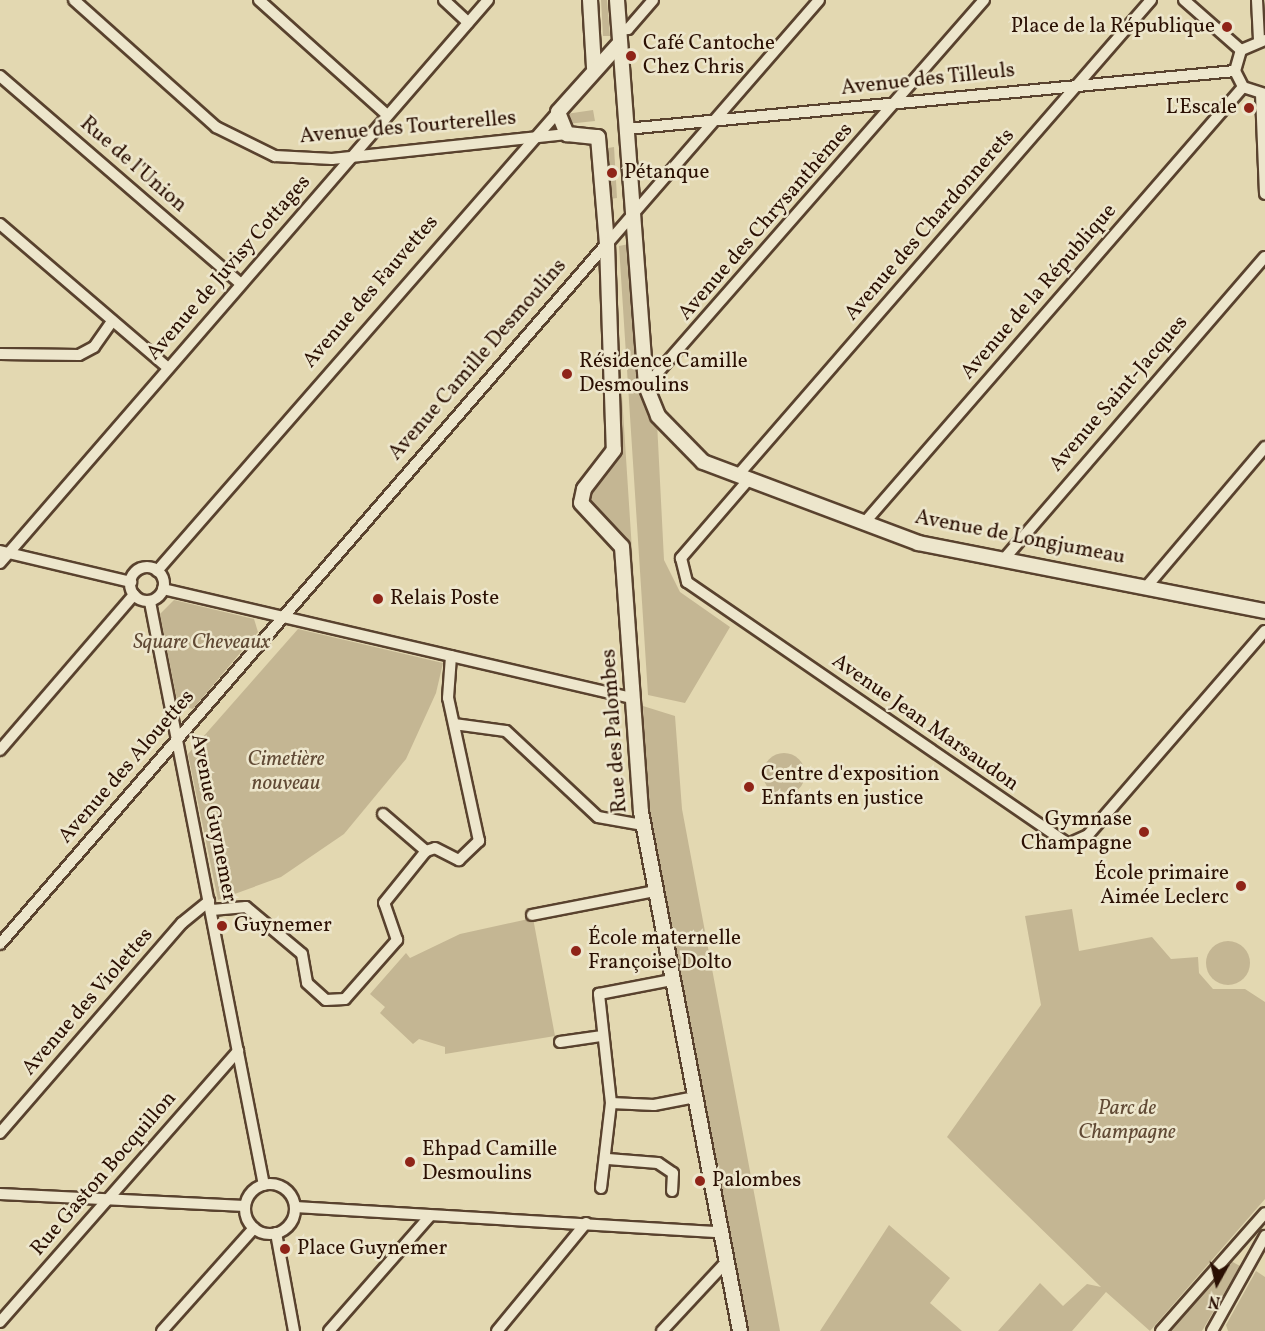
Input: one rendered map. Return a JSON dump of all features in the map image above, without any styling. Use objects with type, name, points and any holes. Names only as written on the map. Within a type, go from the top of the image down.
[{"type":"street","name":"Avenue des Tourterelles","points":[[74,0],[232,138],[294,160],[587,132]]},
{"type":"street","points":[[259,0],[387,115]]},
{"type":"street","points":[[444,0],[468,22]]},
{"type":"street","name":"Avenue de Juvisy Cottages","points":[[0,563],[4,552],[168,368],[488,0]]},
{"type":"street","points":[[590,0],[594,68]]},
{"type":"street","name":"Avenue de Longjumeau","points":[[617,0],[645,386],[658,416],[703,462],[918,543],[1148,585],[1265,611]]},
{"type":"street","points":[[619,37],[653,0]]},
{"type":"street","name":"Avenue Camille Desmoulins","points":[[285,618],[371,515],[819,0]]},
{"type":"street","name":"Avenue des Chrysanthèmes","points":[[645,386],[984,0]]},
{"type":"street","name":"Avenue des Chardonnerets","points":[[744,476],[1151,0]]},
{"type":"street","points":[[1184,0],[1241,50]]},
{"type":"street","points":[[1257,0],[1262,40],[1241,50],[1235,71],[1243,87],[1263,94],[1265,194]]},
{"type":"street","name":"Avenue des Fauvettes","points":[[158,571],[558,112],[619,37]]},
{"type":"street","name":"Avenue des Tilleuls","points":[[626,129],[1079,84],[1235,71]]},
{"type":"street","name":"Rue de l'Union","points":[[0,76],[241,284]]},
{"type":"street","name":"Avenue de la République","points":[[865,522],[1243,87]]},
{"type":"street","points":[[558,112],[567,134]]},
{"type":"street","name":"Rue des Palombes","points":[[587,132],[598,137],[600,146],[614,450],[584,489],[581,503],[622,547],[632,698],[644,825],[719,1232],[727,1261],[740,1331]]},
{"type":"street","points":[[0,224],[168,368]]},
{"type":"street","name":"Avenue Saint-Jacques","points":[[1004,559],[1265,257]]},
{"type":"street","points":[[0,354],[79,355],[94,347],[112,321]]},
{"type":"street","points":[[1148,585],[1265,447]]},
{"type":"street","name":"Avenue Jean Marsaudon","points":[[744,476],[681,558],[687,582],[1068,844],[1088,835],[1265,631]]},
{"type":"street","points":[[4,552],[131,582]]},
{"type":"street","points":[[131,582],[145,567],[158,571],[163,589]]},
{"type":"street","points":[[131,582],[134,595]]},
{"type":"street","points":[[163,589],[632,698]]},
{"type":"street","points":[[134,595],[150,602],[163,589]]},
{"type":"street","points":[[0,750],[134,595]]},
{"type":"street","name":"Avenue Guynemer","points":[[150,602],[264,1185]]},
{"type":"street","name":"Avenue des Alouettes","points":[[0,944],[285,618]]},
{"type":"street","points":[[211,906],[246,907],[302,954],[307,983],[326,1000],[338,1003],[397,940],[384,903],[426,851],[435,848],[459,861],[479,841],[446,681],[451,656]]},
{"type":"street","points":[[454,724],[506,731],[598,817],[644,825]]},
{"type":"street","points":[[383,814],[426,851]]},
{"type":"street","points":[[532,915],[655,891]]},
{"type":"street","name":"Avenue des Violettes","points":[[0,1133],[182,922],[211,906]]},
{"type":"street","points":[[601,1188],[608,1159],[611,1103],[601,1036],[598,994],[672,980]]},
{"type":"street","points":[[560,1042],[601,1036]]},
{"type":"street","name":"Rue Gaston Bocquillon","points":[[0,1323],[238,1051]]},
{"type":"street","points":[[611,1103],[654,1105],[695,1097]]},
{"type":"street","points":[[608,1159],[658,1163],[672,1173],[672,1191]]},
{"type":"street","points":[[264,1185],[283,1187],[295,1207],[292,1222],[276,1233],[254,1228],[245,1206],[251,1192],[264,1185]]},
{"type":"street","points":[[0,1194],[245,1206]]},
{"type":"street","points":[[295,1207],[719,1232]]},
{"type":"street","points":[[1161,1331],[1265,1213]]},
{"type":"street","points":[[330,1331],[430,1216]]},
{"type":"street","points":[[497,1331],[586,1223]]},
{"type":"street","points":[[162,1331],[254,1228]]},
{"type":"street","points":[[276,1233],[294,1331]]},
{"type":"street","points":[[1212,1331],[1265,1236]]},
{"type":"street","points":[[662,1331],[727,1261]]},
{"type":"green space","points":[[601,0],[607,0],[610,36],[603,36]]},
{"type":"green space","name":"Pétanque","points":[[593,110],[595,121],[567,124],[566,114]]},
{"type":"green space","name":"Pétanque","points":[[614,147],[617,198],[610,199],[608,148]]},
{"type":"green space","points":[[629,244],[639,384],[657,422],[664,560],[680,592],[730,627],[685,703],[648,695],[619,246]]},
{"type":"green space","points":[[614,272],[640,674],[635,674],[626,543],[591,509],[586,497],[619,449]]},
{"type":"green space","name":"Square Cheveaux","points":[[174,600],[254,619],[258,632],[193,709],[178,705],[160,614]]},
{"type":"green space","name":"Cimetière nouveau","points":[[298,629],[443,663],[436,693],[406,759],[344,834],[281,877],[218,900],[188,754]]},
{"type":"green space","points":[[643,706],[675,716],[682,809],[780,1331],[745,1331],[648,825]]},
{"type":"green space","points":[[784,753],[799,759],[805,774],[799,789],[784,795],[769,789],[763,774],[769,759]]},
{"type":"green space","name":"Parc de Champagne","points":[[1072,909],[1079,951],[1152,937],[1171,959],[1198,957],[1199,973],[1213,989],[1245,989],[1265,1002],[1265,1199],[1150,1331],[1106,1292],[1072,1331],[998,1331],[1040,1283],[1063,1306],[1087,1284],[1101,1287],[947,1137],[1041,1005],[1025,916]]},
{"type":"green space","points":[[533,918],[555,1036],[445,1054],[445,1047],[419,1039],[413,1044],[380,1013],[385,1007],[370,994],[406,953],[410,958],[460,934]]},
{"type":"green space","points":[[1228,941],[1243,948],[1250,963],[1243,978],[1228,985],[1213,978],[1206,963],[1213,948]]},
{"type":"green space","points":[[889,1225],[950,1278],[930,1303],[962,1331],[820,1331]]},
{"type":"green space","points":[[1229,1260],[1240,1266],[1202,1331],[1170,1331]]},
{"type":"green space","points":[[1256,1271],[1265,1277],[1265,1331],[1228,1331],[1226,1325]]},
{"type":"place","name":"Place de la République","points":[[1227,27]]},
{"type":"place","name":"Café Cantoche Chez Chris","points":[[631,56]]},
{"type":"place","name":"L'Escale","points":[[1249,108]]},
{"type":"place","name":"Pétanque","points":[[612,173]]},
{"type":"place","name":"Résidence Camille Desmoulins","points":[[567,374]]},
{"type":"place","name":"Relais Poste","points":[[378,599]]},
{"type":"place","name":"Centre d'exposition Enfants en justice","points":[[749,787]]},
{"type":"place","name":"Gymnase Champagne","points":[[1144,832]]},
{"type":"place","name":"École primaire Aimée Leclerc","points":[[1241,886]]},
{"type":"place","name":"Guynemer","points":[[222,926]]},
{"type":"place","name":"École maternelle Françoise Dolto","points":[[576,951]]},
{"type":"place","name":"Ehpad Camille Desmoulins","points":[[410,1162]]},
{"type":"place","name":"Palombes","points":[[700,1181]]},
{"type":"place","name":"Place Guynemer","points":[[285,1249]]}]
